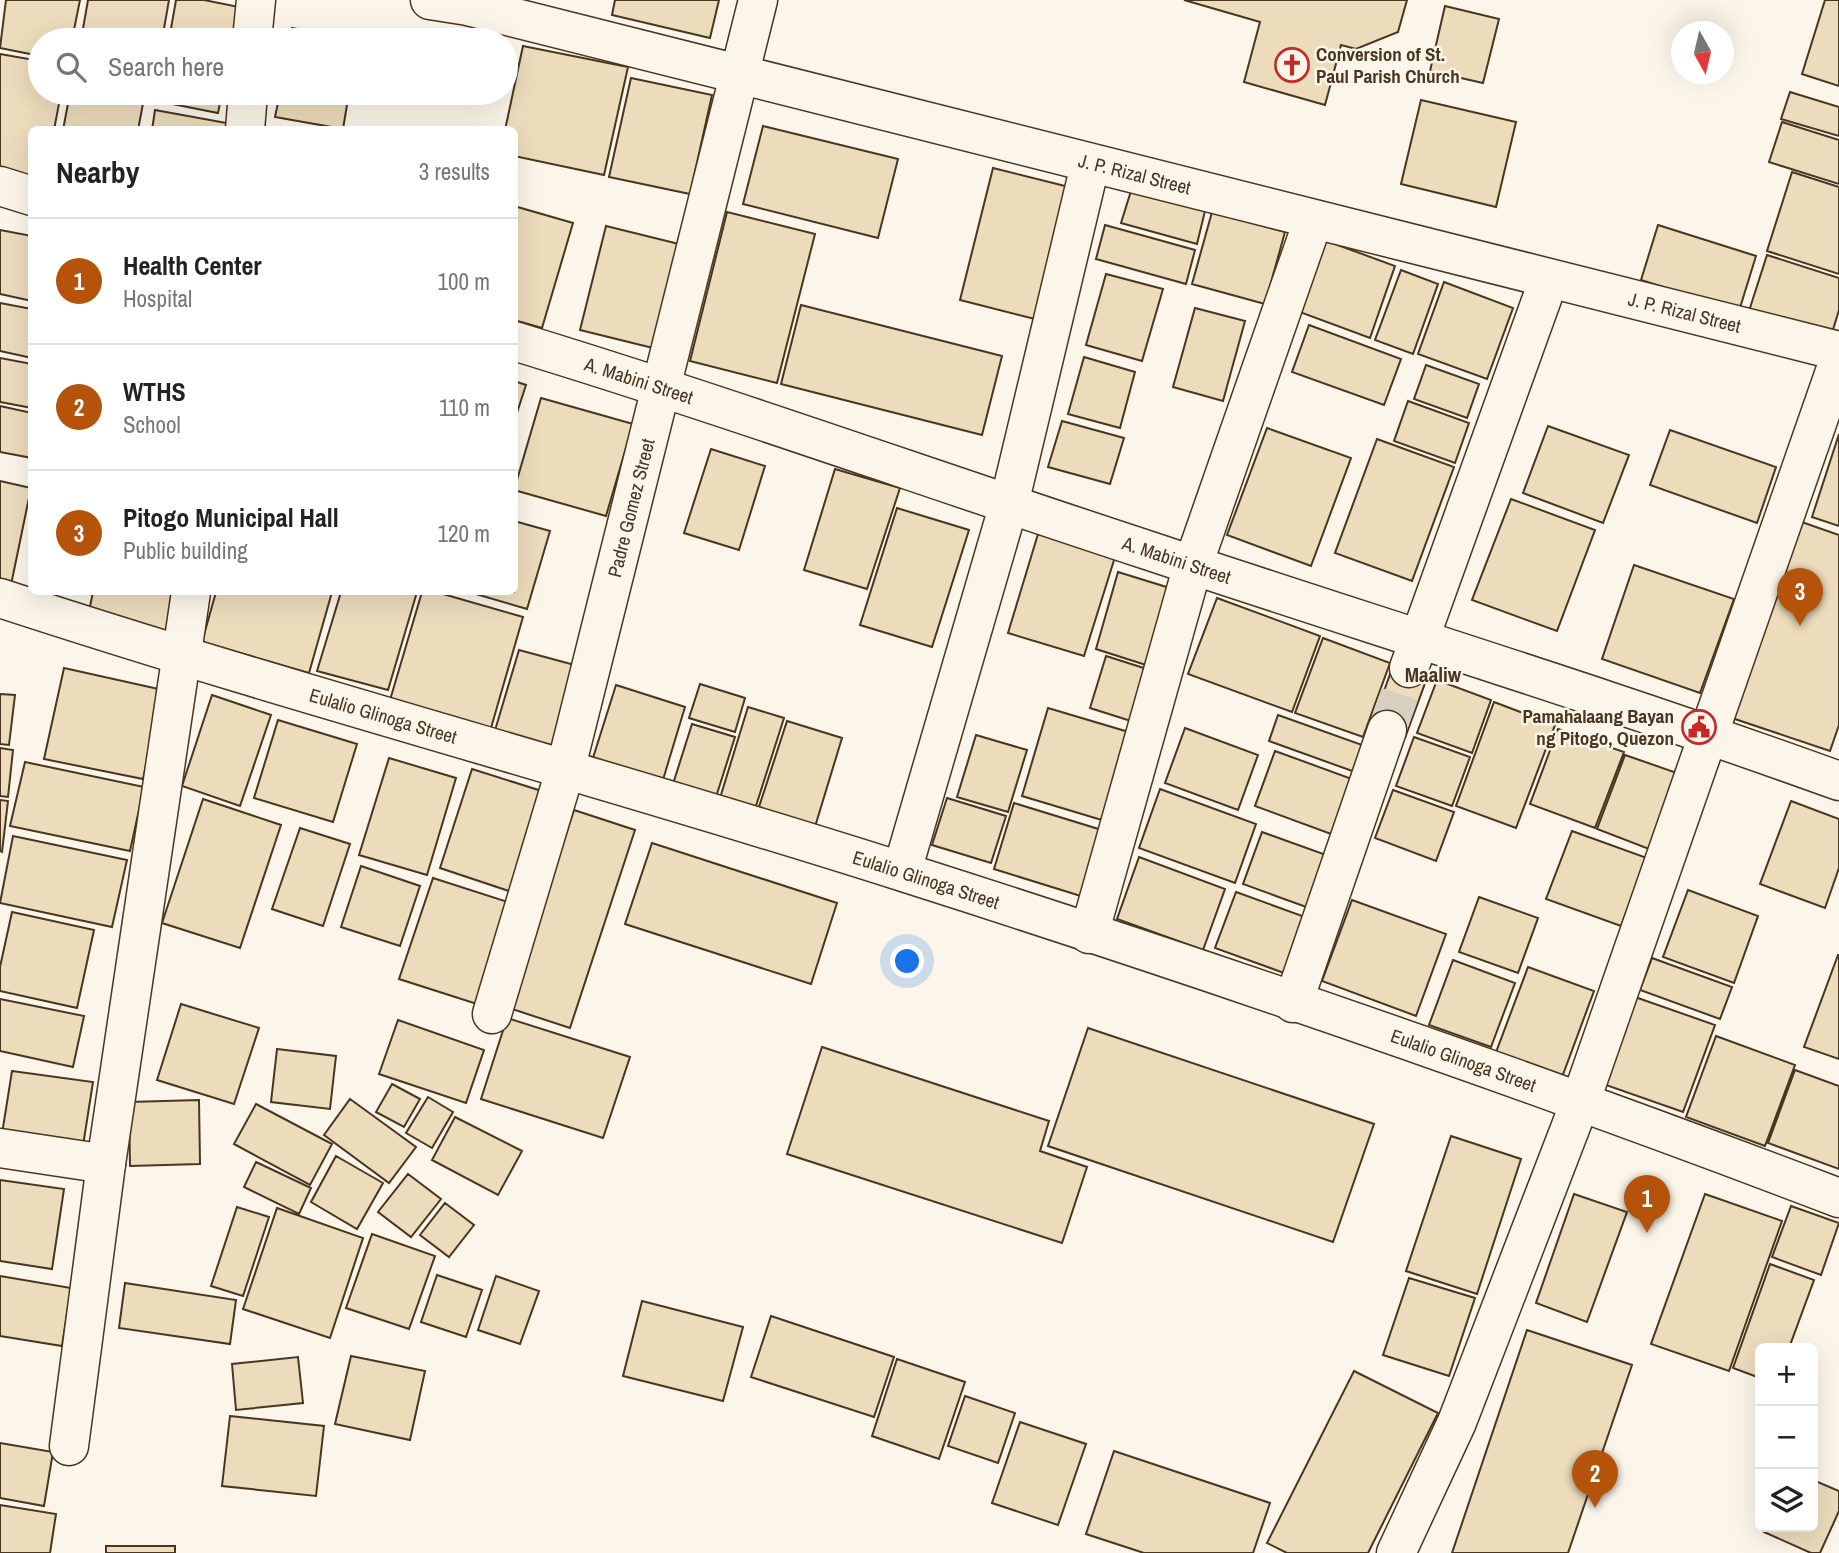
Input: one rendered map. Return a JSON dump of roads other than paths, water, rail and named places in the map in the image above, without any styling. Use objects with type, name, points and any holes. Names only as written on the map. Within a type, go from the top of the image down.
[{"type":"street","points":[[253,28],[256,0]]},
{"type":"street","name":"J. P. Rizal Street","points":[[430,0],[468,6],[741,72],[1090,165],[1839,351]]},
{"type":"street","name":"Padre Gomez Street","points":[[492,1014],[565,771],[758,0]]},
{"type":"street","points":[[245,126],[247,105]]},
{"type":"street","points":[[902,871],[1009,505],[1090,165]]},
{"type":"street","points":[[0,186],[28,195]]},
{"type":"street","points":[[1089,934],[1193,565],[1313,221]]},
{"type":"street","points":[[1414,654],[1549,279]]},
{"type":"street","name":"A. Mabini Street","points":[[518,342],[661,386],[1193,565],[1414,654],[1708,734],[1839,781]]},
{"type":"street","points":[[1396,1553],[1457,1422],[1581,1100],[1839,360]]},
{"type":"street","points":[[69,1446],[106,1164],[191,595]]},
{"type":"street","name":"Eulalio Glinoga Street","points":[[0,598],[182,658],[902,871],[1581,1100],[1839,1198]]},
{"type":"street","points":[[1293,1003],[1387,730]]},
{"type":"street","points":[[0,1148],[106,1164]]},
{"type":"tunnel","points":[[1387,730],[1409,668]]},
{"type":"place","name":"Conversion of St. Paul Parish Church","points":[[1292,65]]},
{"type":"place","name":"Pitogo Municipal Hall","points":[[1800,626]]},
{"type":"place","name":"Pamahalaang Bayan ng Pitogo, Quezon","points":[[1699,727]]},
{"type":"place","name":"Health Center","points":[[1647,1233]]},
{"type":"place","name":"WTHS","points":[[1595,1508]]},
{"type":"district","name":"Maaliw","points":[[1433,675]]}]
